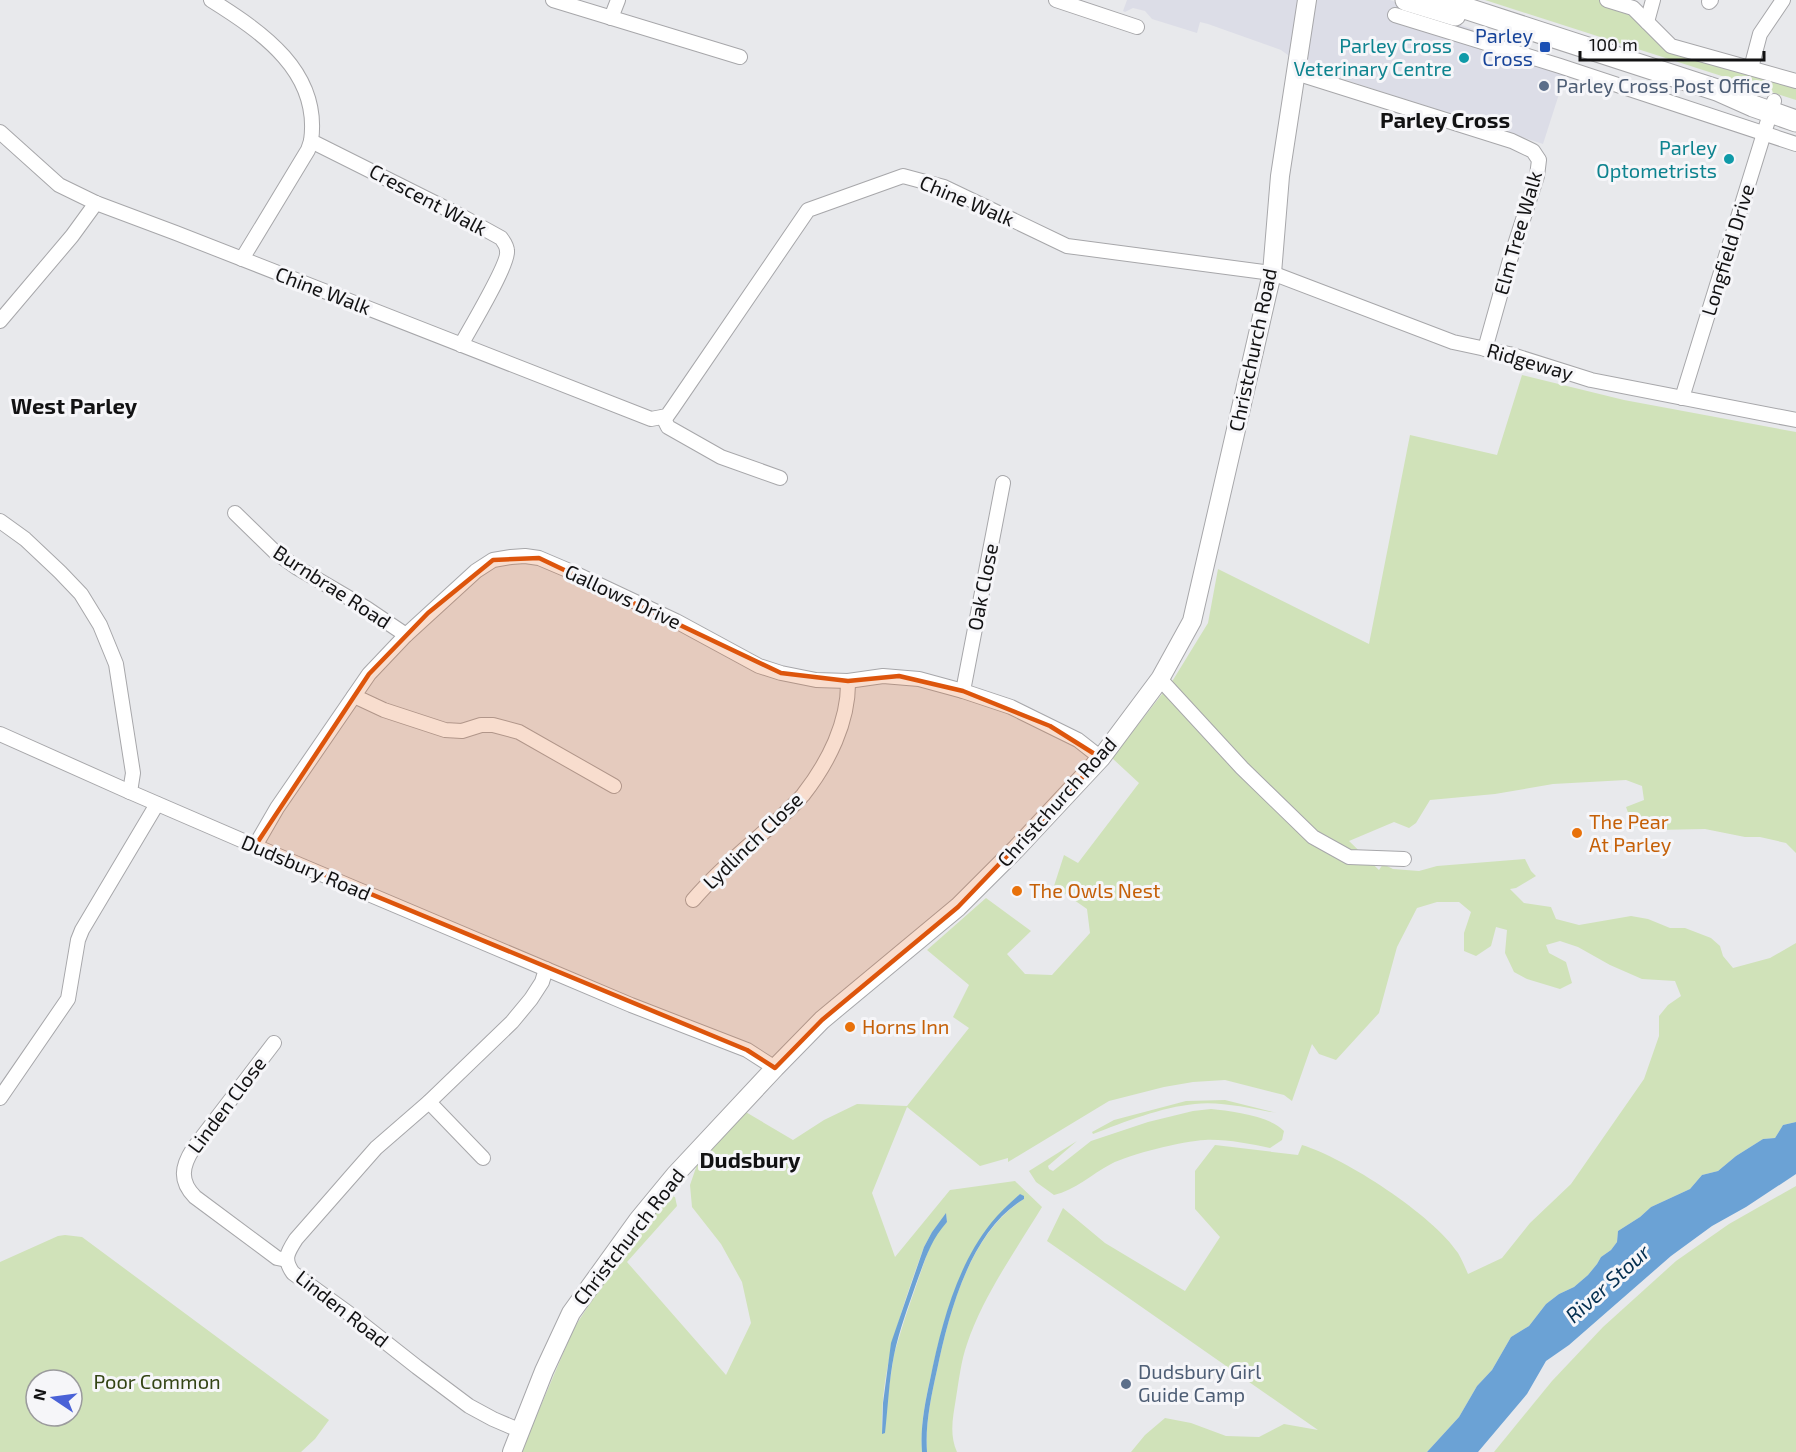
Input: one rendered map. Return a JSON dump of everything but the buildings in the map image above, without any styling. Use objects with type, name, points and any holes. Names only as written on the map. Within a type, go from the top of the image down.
[{"type":"main road","points":[[1440,0],[1773,107],[1796,121]]},
{"type":"main road","name":"Christchurch Road","points":[[512,1452],[543,1371],[571,1313],[638,1220],[675,1174],[822,1020],[958,907],[1017,848],[1101,758],[1160,679],[1192,621],[1272,273],[1280,176],[1308,6]]},
{"type":"main road","points":[[1401,7],[1566,41]]},
{"type":"main road","points":[[1773,107],[1796,107]]},
{"type":"street","points":[[211,0],[261,34],[277,48],[300,78],[307,93],[313,127],[308,150],[242,259]]},
{"type":"street","points":[[553,0],[740,57]]},
{"type":"street","points":[[611,18],[618,0]]},
{"type":"street","points":[[1056,0],[1137,27]]},
{"type":"street","points":[[1607,0],[1633,8],[1671,45],[1796,81]]},
{"type":"street","points":[[1647,22],[1653,0]]},
{"type":"street","points":[[1751,68],[1760,34],[1783,0]]},
{"type":"street","points":[[1401,7],[1560,66],[1796,144]]},
{"type":"street","name":"Elm Tree Walk","points":[[1296,73],[1512,141],[1533,151],[1539,160],[1537,176],[1485,349]]},
{"type":"street","name":"Longfield Drive","points":[[1682,398],[1773,107]]},
{"type":"street","name":"Chine Walk","points":[[0,132],[59,185],[96,203],[651,420],[663,417],[672,410],[808,210],[903,176],[944,187],[1067,246],[1272,273]]},
{"type":"street","name":"Crescent Walk","points":[[311,141],[463,217],[504,242],[506,257],[494,285],[460,345]]},
{"type":"street","points":[[0,321],[72,236],[96,203]]},
{"type":"street","name":"Ridgeway","points":[[1272,273],[1453,342],[1509,354],[1591,380],[1796,420]]},
{"type":"street","points":[[663,417],[668,428],[721,457],[780,478]]},
{"type":"street","name":"Oak Close","points":[[963,691],[1003,483]]},
{"type":"street","name":"Burnbrae Road","points":[[235,513],[275,552],[296,567],[366,608],[406,635]]},
{"type":"street","points":[[0,521],[25,539],[60,572],[81,594],[100,625],[116,664],[132,773],[130,792]]},
{"type":"street","name":"Gallows Drive","points":[[255,846],[277,808],[369,674],[436,606],[485,566],[493,560],[525,556],[539,558],[572,572],[676,621],[759,666],[816,680],[848,681],[883,676],[919,679],[1011,708],[1078,740],[1101,758]]},
{"type":"street","points":[[1160,679],[1242,768],[1313,837],[1349,857],[1404,859]]},
{"type":"street","name":"Lydlinch Close","points":[[693,900],[708,883],[803,795],[829,755],[844,716],[848,681]]},
{"type":"street","points":[[354,696],[384,710],[445,730],[462,731],[481,725],[508,728],[614,786]]},
{"type":"street","name":"Dudsbury Road","points":[[0,734],[255,846],[631,1005],[747,1050],[775,1068]]},
{"type":"street","points":[[0,1098],[68,999],[81,930],[157,804]]},
{"type":"street","name":"Linden Road","points":[[521,1431],[470,1406],[293,1273],[287,1260],[289,1249],[296,1239],[363,1161],[429,1102],[512,1022],[542,982],[546,969]]},
{"type":"street","name":"Linden Close","points":[[274,1043],[187,1158],[183,1169],[183,1180],[195,1197],[277,1258],[287,1260]]},
{"type":"street","points":[[429,1102],[483,1158]]},
{"type":"highlighted area","points":[[539,558],[781,673],[848,681],[899,676],[963,691],[1050,726],[1101,758],[958,907],[822,1020],[775,1068],[747,1050],[255,846],[369,674],[428,613],[493,560]]},
{"type":"shaded area","points":[[1127,0],[1390,0],[1569,63],[1543,144],[1303,66],[1281,50],[1208,24],[1200,22],[1197,33],[1152,19],[1145,11],[1133,8],[1125,12],[1123,11]]},
{"type":"green space","points":[[1485,0],[1607,0],[1633,8],[1671,46],[1796,81],[1796,100]]},
{"type":"green space","points":[[1522,375],[1624,400],[1796,432],[1796,853],[1786,843],[1760,837],[1745,837],[1705,829],[1654,830],[1633,826],[1626,807],[1644,800],[1642,786],[1626,780],[1553,784],[1495,794],[1430,800],[1416,823],[1409,828],[1394,822],[1349,841],[1379,870],[1383,864],[1393,869],[1419,871],[1437,866],[1525,859],[1536,876],[1510,889],[1524,903],[1551,907],[1556,919],[1579,925],[1631,916],[1648,919],[1670,928],[1685,928],[1711,938],[1720,946],[1723,956],[1733,968],[1770,958],[1796,943],[1796,1122],[1783,1125],[1775,1138],[1763,1139],[1718,1171],[1702,1175],[1690,1189],[1651,1207],[1618,1231],[1617,1242],[1601,1257],[1588,1275],[1574,1287],[1559,1294],[1546,1304],[1529,1326],[1511,1337],[1492,1370],[1477,1386],[1459,1417],[1427,1452],[1131,1452],[1145,1435],[1165,1418],[1191,1423],[1226,1436],[1259,1437],[1284,1424],[1318,1430],[1047,1241],[1063,1208],[1105,1243],[1185,1291],[1220,1237],[1195,1209],[1195,1171],[1215,1145],[1298,1155],[1302,1145],[1364,1175],[1409,1206],[1446,1238],[1458,1253],[1468,1274],[1502,1258],[1530,1223],[1571,1184],[1644,1079],[1659,1036],[1659,1016],[1668,1005],[1681,996],[1675,981],[1642,979],[1578,947],[1560,941],[1546,945],[1549,953],[1566,962],[1572,983],[1560,989],[1527,979],[1514,972],[1505,953],[1507,930],[1496,927],[1491,946],[1476,956],[1464,951],[1464,933],[1471,912],[1459,902],[1437,902],[1417,908],[1397,947],[1379,1013],[1336,1060],[1319,1054],[1312,1044],[1292,1101],[1284,1095],[1225,1080],[1164,1087],[1109,1101],[1008,1162],[1008,1158],[980,1166],[907,1107],[872,1193],[895,1257],[950,1190],[1015,1181],[1042,1207],[991,1291],[967,1344],[960,1371],[953,1419],[952,1432],[957,1452],[927,1452],[929,1411],[942,1347],[956,1299],[976,1252],[989,1231],[1005,1213],[1024,1199],[1020,1194],[1001,1213],[972,1253],[952,1297],[944,1321],[928,1391],[923,1421],[922,1452],[521,1452],[574,1328],[618,1260],[666,1195],[675,1197],[677,1206],[627,1262],[726,1375],[751,1323],[742,1282],[721,1244],[692,1207],[690,1185],[700,1156],[722,1138],[744,1111],[793,1140],[824,1120],[857,1104],[907,1106],[969,1028],[953,1017],[969,985],[927,950],[986,898],[1031,931],[1007,954],[1025,974],[1052,975],[1090,933],[1087,909],[1054,886],[1064,855],[1078,863],[1139,783],[1112,758],[1173,680],[1208,623],[1218,569],[1369,644],[1410,435],[1497,455]],"holes":[[[946,1214],[947,1222],[935,1234],[905,1318],[894,1354],[882,1434],[882,1410],[889,1362],[908,1292],[924,1247],[932,1232]]]},
{"type":"green space","points":[[1225,1100],[1277,1113],[1226,1104],[1195,1104],[1156,1112],[1093,1134],[1092,1132],[1114,1120],[1186,1101]]},
{"type":"green space","points":[[1211,1109],[1240,1113],[1270,1122],[1284,1131],[1282,1140],[1270,1148],[1213,1140],[1195,1141],[1157,1149],[1111,1164],[1076,1186],[1054,1195],[1036,1182],[1029,1171],[1077,1141],[1048,1166],[1049,1169],[1053,1171],[1091,1141],[1148,1122]]},
{"type":"green space","points":[[1796,1186],[1796,1452],[1494,1452],[1552,1381],[1603,1327],[1676,1261],[1729,1224]]},
{"type":"green space","name":"Poor Common","points":[[58,1236],[82,1237],[329,1420],[315,1439],[301,1452],[0,1452],[0,1262]]},
{"type":"water","name":"River Stour","points":[[1796,1122],[1796,1174],[1712,1226],[1671,1256],[1569,1345],[1546,1361],[1527,1394],[1478,1452],[1427,1452],[1459,1417],[1477,1386],[1492,1370],[1511,1337],[1529,1326],[1546,1304],[1559,1294],[1574,1287],[1588,1275],[1601,1257],[1617,1242],[1618,1231],[1651,1207],[1690,1189],[1702,1175],[1718,1171],[1763,1139],[1775,1138],[1783,1125]]},
{"type":"water","points":[[1020,1194],[1024,1196],[1024,1199],[1005,1213],[989,1231],[965,1275],[942,1348],[931,1401],[927,1452],[922,1452],[922,1425],[926,1398],[939,1339],[959,1278],[968,1258],[994,1219]]},
{"type":"water","points":[[946,1213],[947,1222],[936,1236],[929,1251],[898,1337],[891,1374],[885,1433],[882,1434],[883,1403],[891,1343],[924,1247]]},
{"type":"place","name":"Parley Cross","points":[[1545,47]]},
{"type":"place","name":"Parley Cross Veterinary Centre","points":[[1464,58]]},
{"type":"place","name":"Parley Cross Post Office","points":[[1544,86]]},
{"type":"place","name":"Parley Optometrists","points":[[1729,159]]},
{"type":"place","name":"The Pear At Parley","points":[[1577,833]]},
{"type":"place","name":"The Owls Nest","points":[[1017,891]]},
{"type":"place","name":"Horns Inn","points":[[850,1027]]},
{"type":"place","name":"Dudsbury Girl Guide Camp","points":[[1126,1384]]},
{"type":"district","name":"Parley Cross","points":[[1445,120]]},
{"type":"district","name":"West Parley","points":[[74,406]]},
{"type":"district","name":"Dudsbury","points":[[750,1160]]}]
